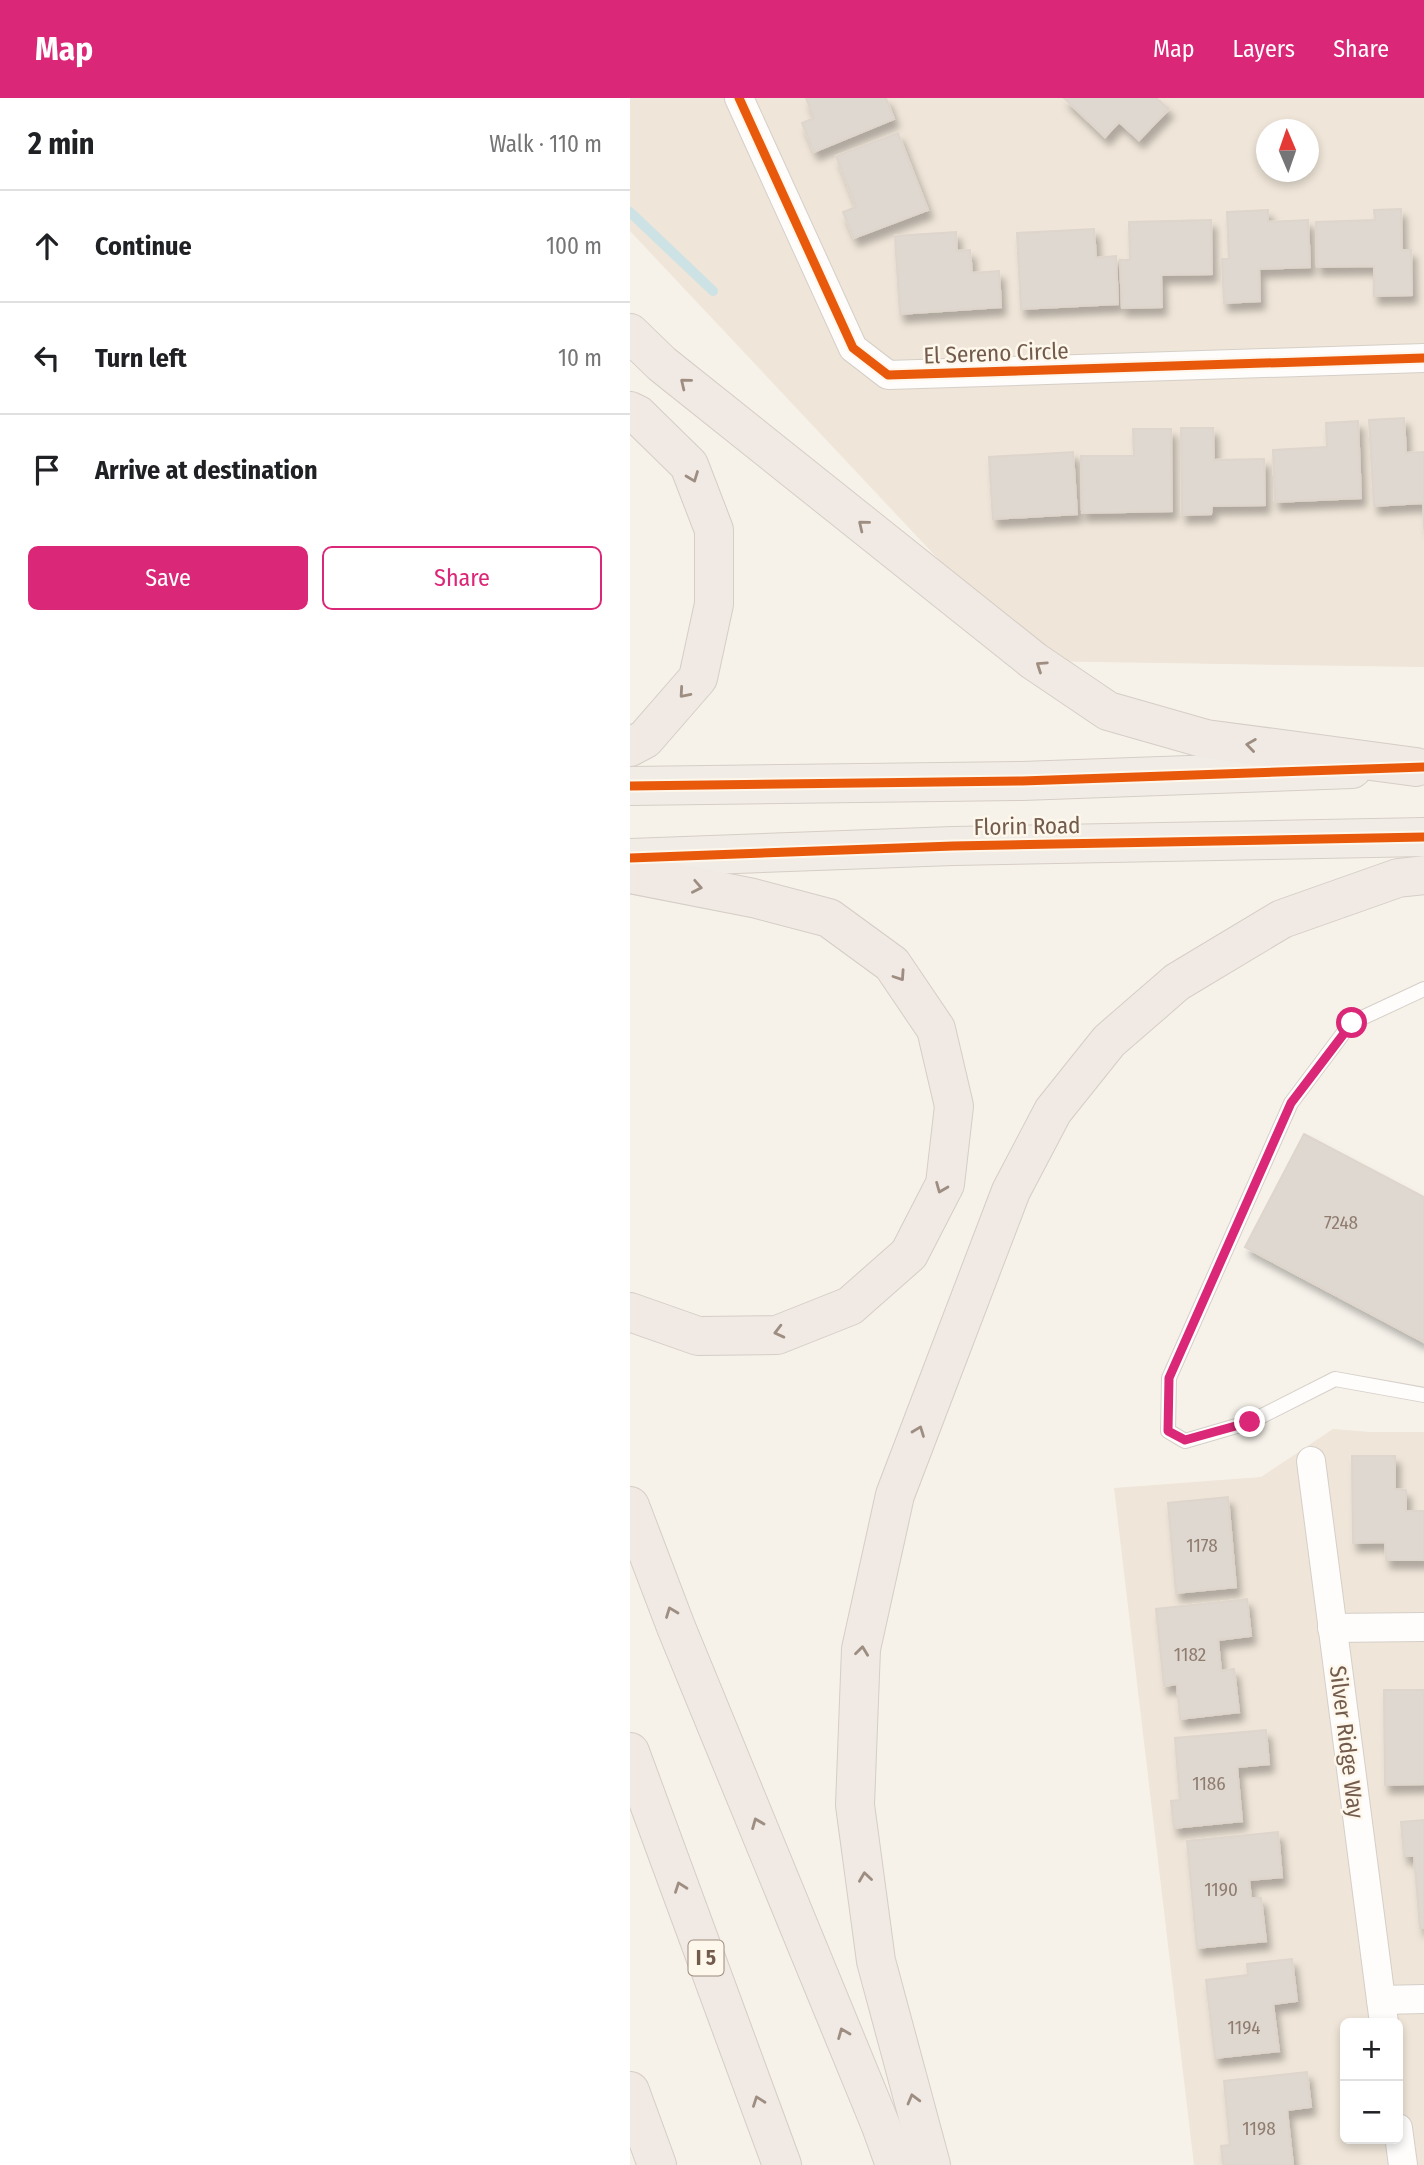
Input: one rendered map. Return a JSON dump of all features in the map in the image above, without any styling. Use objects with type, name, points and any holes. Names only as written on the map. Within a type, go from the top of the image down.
[{"type":"highway","points":[[630,333],[662,364],[1034,661],[1108,711],[1206,739],[1420,767]]},
{"type":"highway","points":[[630,411],[638,415],[688,464],[713,530],[715,604],[698,678],[645,739],[630,747]]},
{"type":"highway","points":[[630,874],[753,898],[829,918],[892,964],[936,1029],[954,1106],[945,1184],[921,1231],[908,1254],[850,1306],[776,1335],[698,1336],[630,1312]]},
{"type":"highway","points":[[931,2165],[876,1961],[855,1805],[861,1649],[895,1495],[1011,1191],[1053,1111],[1109,1041],[1177,982],[1282,919],[1398,878],[1424,874]]},
{"type":"highway","points":[[630,1506],[676,1627],[895,2165]]},
{"type":"highway","name":"I 5","points":[[630,1752],[782,2165]]},
{"type":"highway","points":[[630,2091],[657,2165]]},
{"type":"main road","name":"Florin Road","points":[[630,786],[1022,781],[1420,767]]},
{"type":"main road","name":"Florin Road","points":[[630,858],[953,846],[1424,837]]},
{"type":"street","name":"El Sereno Circle","points":[[739,98],[853,348],[888,375],[1424,358]]},
{"type":"street","name":"Silver Ridge Way","points":[[1311,1461],[1383,2011]]},
{"type":"street","points":[[1332,1628],[1424,1627]]},
{"type":"street","points":[[1383,2011],[1424,1999]]},
{"type":"street","points":[[1400,2144],[1402,2165]]},
{"type":"lane","points":[[1424,989],[1352,1023],[1291,1103],[1169,1378],[1168,1431],[1185,1440],[1250,1422],[1335,1379],[1424,1395]]},
{"type":"shaded area","points":[[630,98],[1424,98],[1424,667],[1034,661],[630,231]]},
{"type":"shaded area","points":[[1333,1429],[1424,1432],[1424,2165],[1194,2165],[1114,1488],[1261,1477]]},
{"type":"building","points":[[806,98],[886,98],[894,119],[814,152],[802,123],[814,118]]},
{"type":"building","points":[[1064,98],[1156,98],[1169,109],[1139,140],[1119,122],[1105,137]]},
{"type":"building","points":[[898,133],[928,210],[854,238],[843,212],[856,207],[836,156]]},
{"type":"building","points":[[1401,209],[1402,250],[1411,250],[1412,295],[1374,296],[1374,266],[1317,267],[1316,222],[1375,220],[1374,210]]},
{"type":"building","points":[[1268,210],[1268,222],[1308,220],[1310,267],[1259,269],[1260,301],[1224,303],[1222,259],[1229,259],[1227,212]]},
{"type":"building","points":[[1211,220],[1212,274],[1161,275],[1162,307],[1122,308],[1120,260],[1130,260],[1129,222]]},
{"type":"building","points":[[1094,229],[1096,258],[1116,256],[1118,304],[1021,309],[1017,233]]},
{"type":"building","points":[[956,232],[957,251],[970,250],[972,273],[999,271],[1001,307],[900,314],[895,236]]},
{"type":"building","points":[[1404,418],[1406,453],[1424,452],[1424,529],[1423,503],[1374,506],[1369,420]]},
{"type":"building","points":[[1358,421],[1361,498],[1275,502],[1273,450],[1327,447],[1326,423]]},
{"type":"building","points":[[1181,428],[1213,428],[1214,460],[1264,459],[1265,505],[1212,506],[1211,514],[1182,515]]},
{"type":"building","points":[[1133,429],[1171,429],[1172,511],[1082,513],[1081,456],[1134,456]]},
{"type":"building","points":[[1073,452],[1077,514],[993,519],[989,457]]},
{"type":"building","points":[[1304,1134],[1424,1197],[1424,1342],[1245,1247]]},
{"type":"building","points":[[1352,1456],[1395,1456],[1395,1489],[1406,1490],[1406,1511],[1424,1511],[1424,1560],[1386,1560],[1385,1542],[1353,1543]]},
{"type":"building","points":[[1228,1497],[1236,1587],[1176,1593],[1168,1503]]},
{"type":"building","points":[[1247,1599],[1251,1636],[1218,1640],[1221,1671],[1234,1669],[1239,1712],[1180,1719],[1177,1684],[1164,1686],[1156,1609]]},
{"type":"building","points":[[1384,1690],[1424,1690],[1424,1784],[1385,1785]]},
{"type":"building","points":[[1266,1730],[1269,1764],[1237,1767],[1242,1821],[1174,1828],[1171,1801],[1180,1800],[1175,1738]]},
{"type":"building","points":[[1424,1820],[1424,1927],[1420,1928],[1414,1856],[1404,1856],[1401,1822]]},
{"type":"building","points":[[1278,1832],[1282,1877],[1249,1880],[1251,1898],[1261,1898],[1266,1941],[1197,1948],[1187,1841]]},
{"type":"building","points":[[1292,1959],[1297,2001],[1273,2004],[1279,2051],[1215,2058],[1206,1980],[1248,1975],[1247,1964]]},
{"type":"building","points":[[1307,2072],[1311,2107],[1287,2110],[1293,2165],[1223,2165],[1221,2146],[1230,2145],[1224,2081]]},
{"type":"waterway","points":[[630,212],[713,291]]},
{"type":"cycle path","points":[[739,98],[853,348],[888,375],[1424,358]]},
{"type":"cycle path","points":[[630,786],[1022,781],[1424,767]]},
{"type":"cycle path","points":[[630,858],[953,846],[1424,837]]},
{"type":"route","points":[[1250,1422],[1185,1440],[1168,1431],[1169,1378],[1291,1103],[1352,1023]]}]
